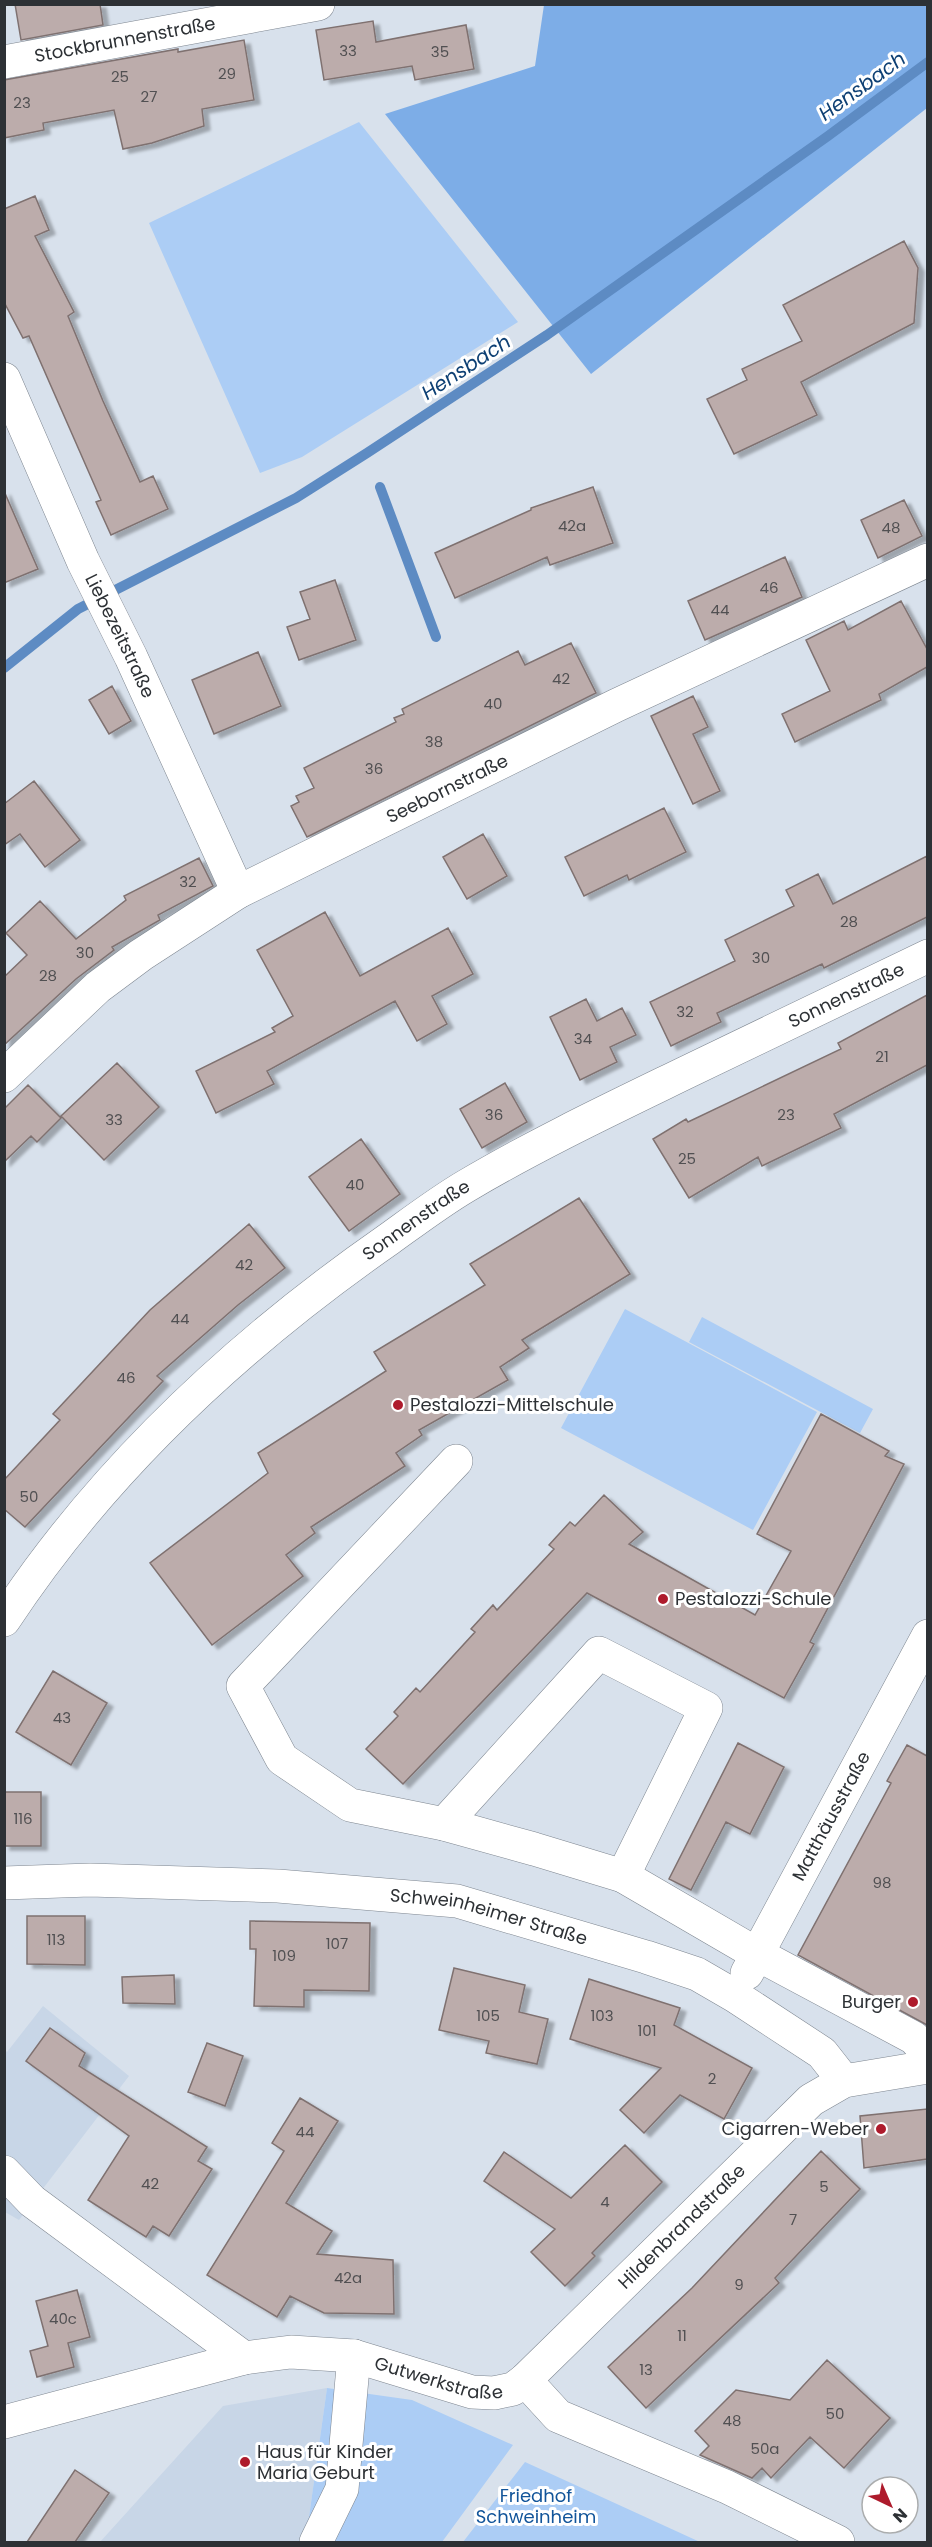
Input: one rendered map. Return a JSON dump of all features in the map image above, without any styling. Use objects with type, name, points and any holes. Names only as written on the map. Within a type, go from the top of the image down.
[{"type":"street","name":"Stockbrunnenstraße","points":[[4,62],[318,4]]},
{"type":"street","name":"Liebezeitstraße","points":[[4,379],[83,561],[131,657],[238,892]]},
{"type":"street","name":"Seebornstraße","points":[[4,1076],[98,987],[141,955],[238,892],[617,705],[927,560]]},
{"type":"street","name":"Sonnenstraße","points":[[4,1620],[34,1575],[101,1494],[176,1413],[259,1337],[345,1269],[463,1187],[581,1124],[927,956]]},
{"type":"street","points":[[456,1461],[243,1686],[282,1759],[350,1805],[444,1824],[623,1876],[757,1954],[914,2038],[927,2054]]},
{"type":"street","name":"Matthäusstraße","points":[[735,1996],[927,1636]]},
{"type":"street","points":[[444,1824],[599,1653],[706,1708],[623,1876]]},
{"type":"street","name":"Schweinheimer Straße","points":[[4,1883],[90,1880],[278,1886],[457,1901],[697,1974],[822,2053],[844,2081]]},
{"type":"street","points":[[844,2081],[927,2067]]},
{"type":"street","name":"Hildenbrandstraße","points":[[525,2380],[812,2100],[844,2081]]},
{"type":"street","points":[[4,2172],[32,2201],[244,2358]]},
{"type":"street","name":"Gutwerkstraße","points":[[4,2422],[244,2358],[291,2352],[354,2356],[472,2392],[494,2394],[513,2389],[525,2380],[558,2416],[727,2487],[838,2542]]},
{"type":"street","points":[[316,2542],[342,2489],[354,2356]]},
{"type":"shaded area","points":[[544,5],[927,5],[927,108],[591,374],[385,114],[535,66]]},
{"type":"shaded area","points":[[43,2006],[129,2076],[19,2220],[5,2212],[5,2050],[7,2052]]},
{"type":"shaded area","name":"Haus für Kinder Maria Geburt","points":[[327,2388],[309,2517],[298,2542],[100,2542],[223,2406]]},
{"type":"green space","points":[[359,122],[518,322],[302,457],[260,473],[149,223]]},
{"type":"green space","points":[[625,1309],[817,1412],[753,1530],[561,1428]]},
{"type":"green space","points":[[702,1317],[873,1409],[860,1433],[689,1342]]},
{"type":"green space","points":[[327,2388],[412,2400],[513,2445],[442,2542],[298,2542],[309,2517]]},
{"type":"green space","name":"Friedhof Schweinheim","points":[[525,2462],[700,2542],[463,2542]]},
{"type":"building","points":[[15,4],[100,4],[103,25],[21,40]]},
{"type":"building","points":[[373,21],[376,42],[466,25],[474,69],[415,80],[412,66],[324,80],[316,30]]},
{"type":"building","points":[[244,40],[254,100],[202,109],[204,126],[152,143],[123,149],[114,110],[43,123],[44,130],[4,138],[4,80],[178,49],[178,52]]},
{"type":"building","points":[[35,196],[49,230],[35,236],[74,312],[68,316],[103,401],[140,482],[153,476],[168,509],[111,535],[96,502],[101,500],[29,336],[23,338],[4,302],[4,209]]},
{"type":"building","points":[[904,241],[918,268],[914,323],[801,382],[817,415],[734,454],[707,399],[747,380],[742,369],[802,341],[783,305]]},
{"type":"building","points":[[593,487],[613,543],[550,565],[547,557],[455,598],[435,553],[531,510],[531,508]]},
{"type":"building","points":[[4,491],[38,569],[4,583]]},
{"type":"building","points":[[904,500],[922,536],[878,558],[861,520]]},
{"type":"building","points":[[785,557],[802,597],[705,640],[688,601]]},
{"type":"building","points":[[335,580],[356,640],[299,660],[287,627],[310,619],[300,592]]},
{"type":"building","points":[[901,601],[927,649],[927,667],[879,694],[881,700],[795,742],[782,714],[830,691],[806,640],[844,621],[848,630]]},
{"type":"building","points":[[571,643],[596,693],[307,837],[291,806],[299,802],[296,796],[314,788],[304,768],[396,722],[394,718],[404,714],[402,709],[518,651],[525,665]]},
{"type":"building","points":[[258,652],[281,706],[214,734],[192,680]]},
{"type":"building","points":[[112,686],[131,721],[109,734],[89,700]]},
{"type":"building","points":[[693,696],[708,727],[693,734],[720,791],[693,804],[651,716]]},
{"type":"building","points":[[34,781],[80,840],[45,867],[20,834],[4,845],[4,804]]},
{"type":"building","points":[[664,808],[686,852],[629,880],[627,875],[584,896],[565,857]]},
{"type":"building","points":[[483,834],[507,876],[467,899],[443,857]]},
{"type":"building","points":[[927,856],[927,917],[824,968],[822,964],[717,1013],[721,1022],[671,1046],[650,1002],[735,961],[725,940],[794,906],[786,890],[818,874],[833,904]]},
{"type":"building","points":[[199,858],[213,886],[158,915],[160,920],[112,947],[114,950],[76,979],[4,1045],[4,977],[27,955],[6,933],[40,901],[76,939],[126,900],[124,896]]},
{"type":"building","points":[[325,912],[360,976],[448,928],[473,974],[432,996],[447,1024],[417,1041],[395,1001],[267,1071],[274,1084],[216,1113],[196,1071],[275,1032],[272,1028],[293,1016],[257,950]]},
{"type":"building","points":[[927,995],[927,1065],[834,1114],[841,1128],[762,1166],[758,1157],[689,1198],[653,1139],[686,1119],[688,1122],[841,1049],[838,1043]]},
{"type":"building","points":[[586,999],[597,1021],[622,1008],[636,1035],[610,1047],[617,1062],[580,1080],[550,1017]]},
{"type":"building","points":[[117,1063],[159,1107],[104,1160],[61,1116]]},
{"type":"building","points":[[505,1083],[527,1122],[482,1148],[460,1109]]},
{"type":"building","points":[[28,1085],[61,1118],[37,1142],[31,1136],[4,1162],[4,1109]]},
{"type":"building","points":[[361,1139],[400,1194],[349,1231],[309,1177]]},
{"type":"building","name":"Pestalozzi-Mittelschule","points":[[579,1198],[630,1274],[522,1340],[529,1348],[500,1367],[508,1380],[419,1430],[422,1435],[396,1453],[405,1466],[311,1527],[315,1533],[286,1555],[303,1576],[212,1645],[150,1563],[268,1473],[258,1453],[386,1371],[374,1352],[485,1285],[470,1264]]},
{"type":"building","points":[[249,1224],[285,1268],[238,1305],[157,1376],[163,1381],[25,1527],[4,1509],[4,1480],[60,1420],[53,1414],[150,1310]]},
{"type":"building","name":"Pestalozzi-Schule","points":[[821,1414],[889,1451],[885,1456],[904,1464],[810,1642],[814,1644],[784,1698],[587,1593],[403,1784],[366,1749],[398,1716],[394,1712],[416,1688],[420,1692],[475,1632],[471,1629],[493,1605],[497,1610],[554,1549],[549,1545],[570,1522],[575,1526],[604,1495],[643,1532],[629,1544],[755,1615],[791,1551],[757,1534]]},
{"type":"building","points":[[53,1671],[107,1703],[71,1765],[16,1732]]},
{"type":"building","points":[[738,1743],[784,1767],[750,1834],[726,1822],[691,1890],[669,1879]]},
{"type":"building","points":[[907,1745],[927,1756],[927,2025],[798,1955],[891,1783],[887,1781]]},
{"type":"building","points":[[4,1792],[41,1792],[41,1846],[4,1846]]},
{"type":"building","points":[[27,1916],[85,1916],[85,1965],[27,1964]]},
{"type":"building","points":[[250,1921],[370,1923],[369,1991],[304,1990],[304,2007],[254,2006],[256,1949],[250,1949]]},
{"type":"building","points":[[454,1968],[525,1985],[519,2012],[548,2019],[537,2064],[486,2053],[489,2041],[439,2030]]},
{"type":"building","points":[[174,1975],[175,2004],[123,2003],[122,1977]]},
{"type":"building","points":[[589,1979],[680,2008],[674,2025],[752,2068],[724,2119],[680,2095],[644,2133],[620,2110],[661,2068],[570,2039]]},
{"type":"building","points":[[50,2028],[85,2053],[79,2066],[207,2147],[198,2161],[212,2169],[169,2236],[153,2226],[146,2237],[88,2200],[129,2136],[26,2061]]},
{"type":"building","points":[[207,2043],[243,2056],[225,2106],[188,2092]]},
{"type":"building","points":[[300,2098],[338,2121],[286,2203],[332,2231],[317,2254],[393,2260],[394,2314],[324,2313],[290,2296],[277,2317],[207,2275],[284,2151],[272,2143]]},
{"type":"building","points":[[927,2109],[927,2159],[864,2168],[860,2116]]},
{"type":"building","points":[[625,2145],[662,2182],[592,2253],[595,2256],[565,2286],[531,2252],[555,2229],[484,2181],[504,2152],[571,2198]]},
{"type":"building","points":[[821,2151],[860,2189],[775,2278],[779,2283],[646,2408],[608,2367],[692,2288]]},
{"type":"building","points":[[77,2290],[90,2337],[68,2343],[74,2367],[37,2377],[30,2351],[48,2346],[36,2301]]},
{"type":"building","points":[[827,2360],[890,2418],[844,2468],[810,2437],[771,2478],[762,2468],[752,2478],[700,2455],[709,2446],[695,2431],[736,2390],[790,2400]]},
{"type":"building","points":[[75,2470],[109,2493],[75,2542],[27,2542]]},
{"type":"waterway","name":"Hensbach","points":[[4,668],[78,609],[296,498],[547,335],[828,136],[928,62]]},
{"type":"waterway","points":[[380,487],[436,637]]},
{"type":"place","name":"Pestalozzi-Mittelschule","points":[[398,1405]]},
{"type":"place","name":"Pestalozzi-Schule","points":[[663,1599]]},
{"type":"place","name":"Burger","points":[[913,2002]]},
{"type":"place","name":"Cigarren-Weber","points":[[881,2129]]},
{"type":"place","name":"Haus für Kinder Maria Geburt","points":[[245,2462]]}]
